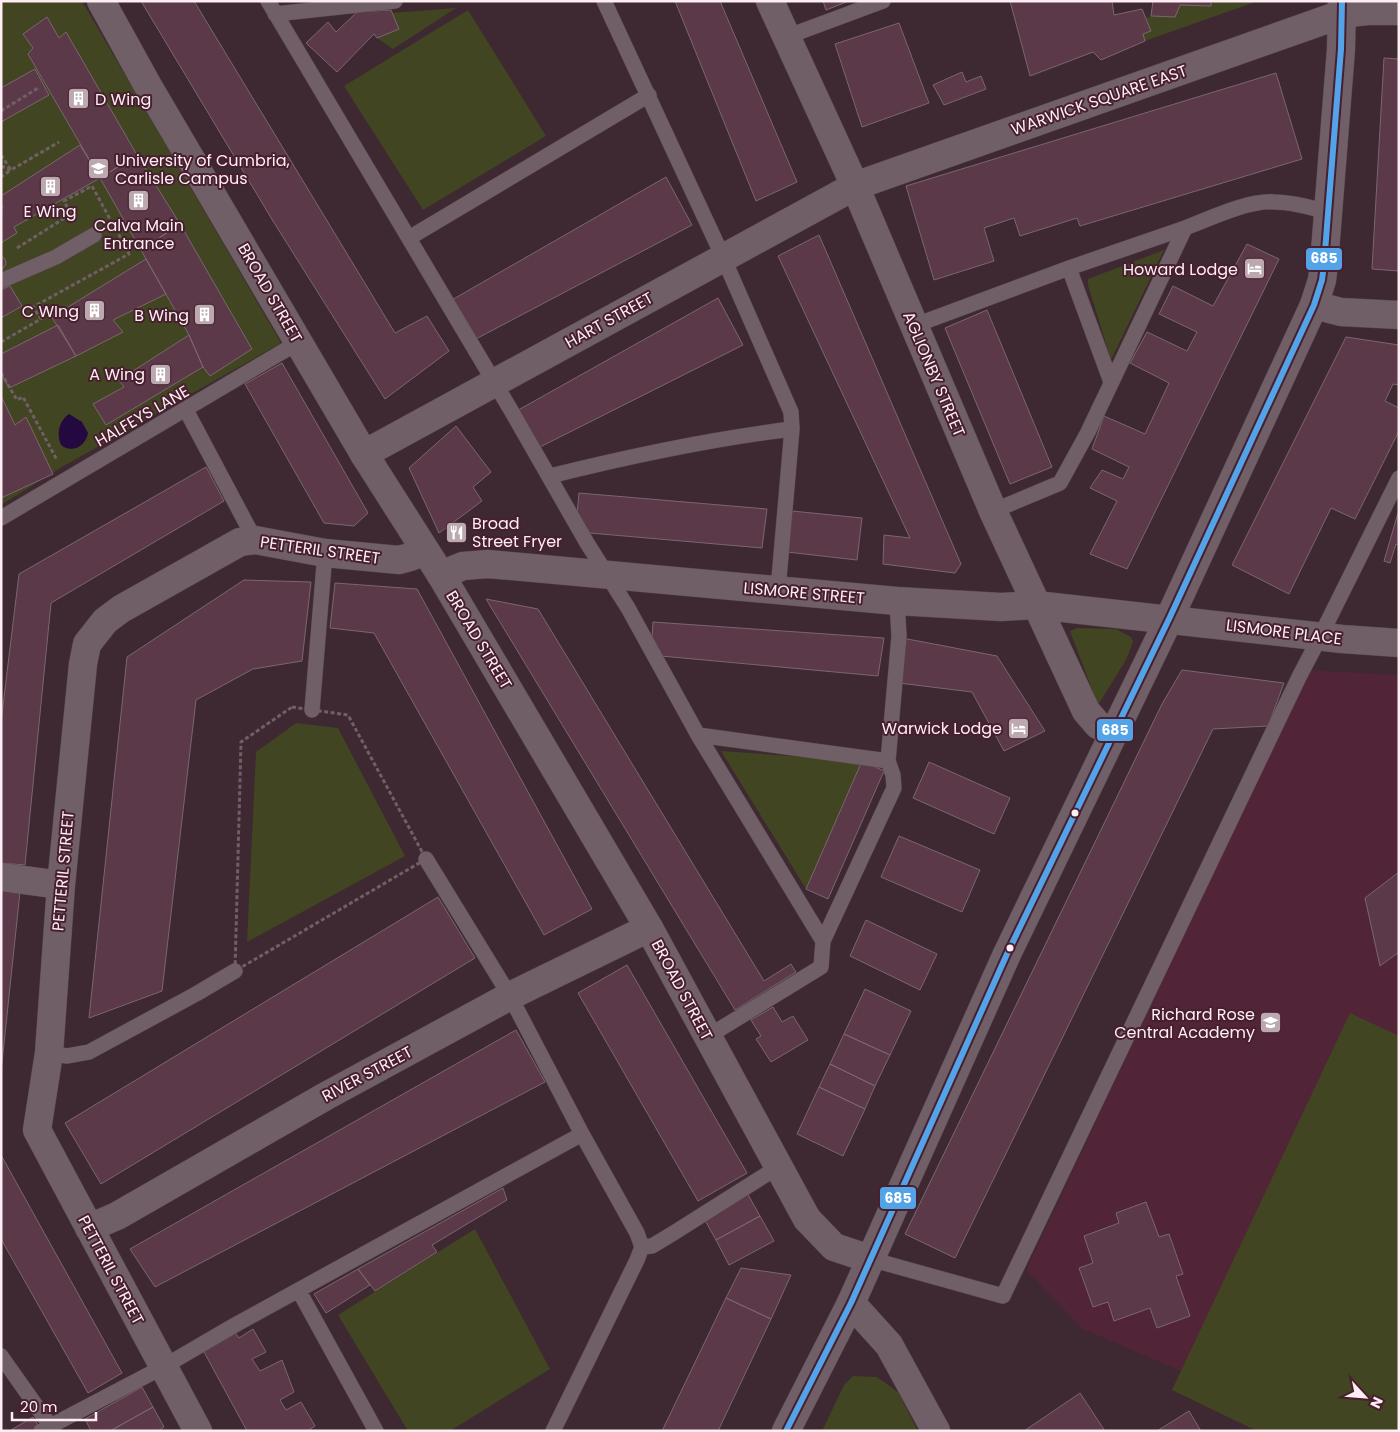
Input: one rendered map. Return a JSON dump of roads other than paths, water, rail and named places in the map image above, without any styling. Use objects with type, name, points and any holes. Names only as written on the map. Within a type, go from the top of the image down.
[{"type":"street","name":"BROAD STREET","points":[[100,1],[364,454],[441,575],[649,928],[807,1219],[834,1247],[870,1259]]},
{"type":"street","name":"AGLIONBY STREET","points":[[770,1],[855,186],[993,510],[1086,711],[1098,725],[1115,732]]},
{"type":"street","name":"WARWICK SQUARE EAST","points":[[855,186],[1342,8],[1367,11],[1399,11]]},
{"type":"street","points":[[786,1431],[851,1303],[1007,954],[1169,619],[1314,305],[1322,280],[1341,49],[1342,8]]},
{"type":"street","name":"HART STREET","points":[[364,454],[855,186]]},
{"type":"street","points":[[1314,305],[1341,312],[1399,315]]},
{"type":"street","name":"PETTERIL STREET","points":[[198,1431],[37,1130],[49,1053],[61,885],[83,664],[87,644],[105,621],[121,609],[240,542],[255,540],[325,553],[399,560],[425,550]]},
{"type":"street","name":"LISMORE STREET","points":[[441,575],[463,566],[488,564],[896,601],[1002,607],[1036,605],[1169,619]]},
{"type":"street","name":"LISMORE PLACE","points":[[1169,619],[1320,637],[1399,643]]},
{"type":"street","points":[[1,877],[61,885]]},
{"type":"street","name":"RIVER STREET","points":[[89,1228],[118,1216],[326,1096],[510,996],[649,928]]},
{"type":"street","points":[[851,1303],[889,1345],[936,1431]]},
{"type":"lane","points":[[395,1],[271,8],[495,383],[606,574],[628,608],[698,734],[823,941]]},
{"type":"lane","points":[[604,1],[649,95],[791,412],[792,429],[778,590]]},
{"type":"lane","points":[[786,37],[884,1]]},
{"type":"lane","points":[[409,238],[649,95]]},
{"type":"lane","points":[[913,326],[1228,211],[1272,201],[1298,204],[1328,212]]},
{"type":"lane","points":[[993,510],[1060,483],[1088,432],[1185,228]]},
{"type":"lane","points":[[1,281],[56,256],[94,235]]},
{"type":"lane","points":[[1069,268],[1111,382]]},
{"type":"lane","name":"HALFEYS LANE","points":[[1,518],[300,342]]},
{"type":"lane","points":[[186,410],[255,540]]},
{"type":"lane","points":[[550,476],[606,462],[720,439],[792,429]]},
{"type":"lane","points":[[870,1259],[1003,1296],[1299,676],[1399,478]]},
{"type":"lane","points":[[312,710],[325,553]]},
{"type":"lane","points":[[707,1037],[821,967],[823,941],[894,788],[893,775],[888,761],[899,636],[896,601]]},
{"type":"lane","points":[[698,734],[888,761]]},
{"type":"lane","points":[[426,859],[510,996],[582,1134],[637,1233],[642,1247],[552,1431]]},
{"type":"lane","points":[[49,1053],[67,1056],[89,1052],[235,971]]},
{"type":"lane","points":[[1,1356],[49,1429],[582,1134]]},
{"type":"lane","points":[[642,1247],[652,1246],[778,1168]]},
{"type":"lane","points":[[299,1291],[376,1431]]},
{"type":"place","name":"D Wing","points":[[79,99]]},
{"type":"place","name":"University of Cumbria, Carlisle Campus","points":[[99,169]]},
{"type":"place","name":"E Wing","points":[[50,187]]},
{"type":"place","name":"Calva Main Entrance","points":[[139,201]]},
{"type":"place","name":"Howard Lodge","points":[[1254,269]]},
{"type":"place","name":"C WIng","points":[[95,311]]},
{"type":"place","name":"B Wing","points":[[205,315]]},
{"type":"place","name":"A Wing","points":[[161,374]]},
{"type":"place","name":"Broad Street Fryer","points":[[456,532]]},
{"type":"place","name":"Warwick Lodge","points":[[1018,728]]},
{"type":"place","name":"Richard Rose Central Academy","points":[[1271,1023]]}]
